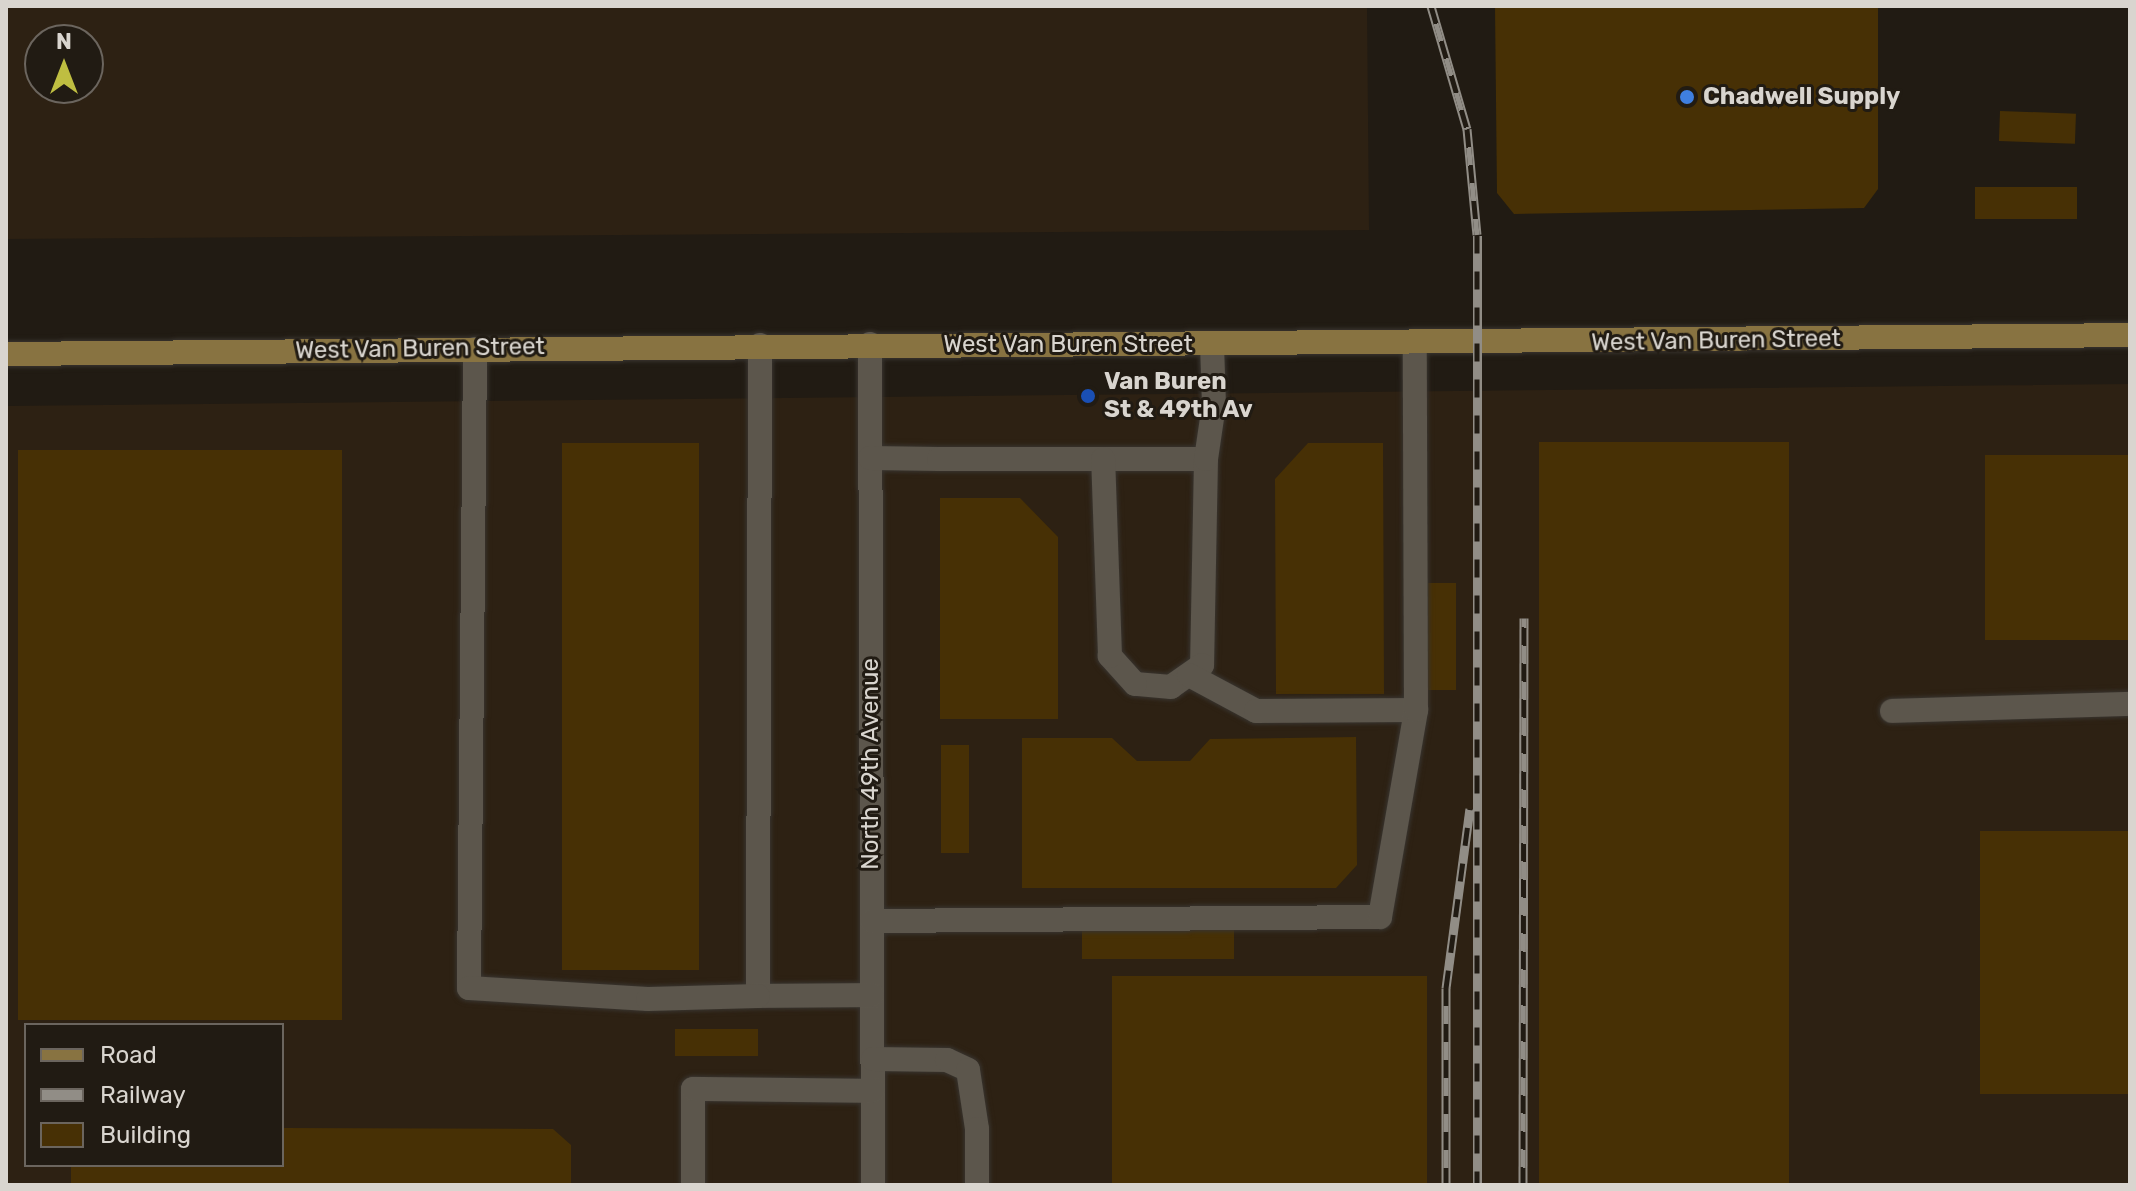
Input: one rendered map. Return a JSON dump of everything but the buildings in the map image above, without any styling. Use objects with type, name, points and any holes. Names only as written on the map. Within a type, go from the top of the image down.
[{"type":"main road","name":"West Van Buren Street","points":[[6,354],[870,344],[1415,345],[2130,335]]},
{"type":"street","name":"North 49th Avenue","points":[[870,344],[873,1185]]},
{"type":"street","points":[[758,996],[760,345]]},
{"type":"street","points":[[1103,459],[1110,656],[1135,684],[1171,687],[1202,665],[1206,459],[1214,405],[1212,345]]},
{"type":"street","points":[[872,921],[1380,917],[1416,710],[1415,345]]},
{"type":"street","points":[[475,349],[469,988],[648,999],[872,995]]},
{"type":"street","points":[[870,458],[1206,459]]},
{"type":"street","points":[[1189,675],[1256,711],[1416,710]]},
{"type":"street","points":[[1892,711],[2130,704]]},
{"type":"street","points":[[873,1059],[947,1060],[968,1070],[977,1129],[977,1185]]},
{"type":"street","points":[[693,1185],[693,1089],[873,1091]]},
{"type":"shaded area","points":[[6,6],[1367,6],[1369,230],[6,239]]},
{"type":"shaded area","points":[[2130,384],[2130,1185],[6,1185],[6,406]]},
{"type":"railway","points":[[1431,6],[1467,129],[1477,235],[1477,1185]]},
{"type":"railway","points":[[1523,1185],[1524,618]]},
{"type":"railway","points":[[1446,1185],[1446,988],[1470,809]]},
{"type":"place","name":"Chadwell Supply","points":[[1687,97]]},
{"type":"place","name":"Van Buren St & 49th Av","points":[[1088,396]]}]
